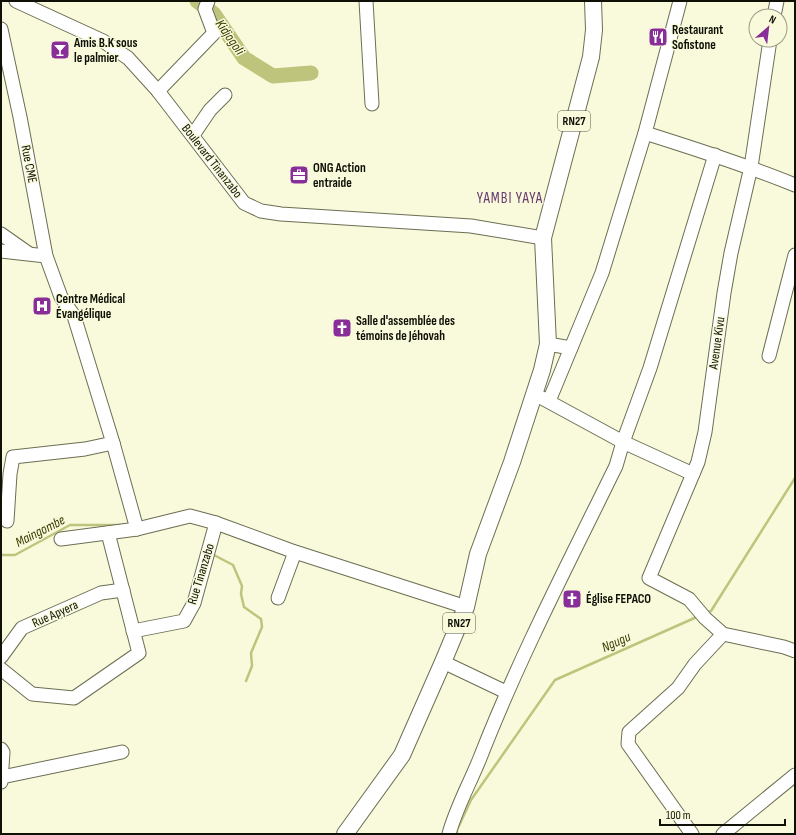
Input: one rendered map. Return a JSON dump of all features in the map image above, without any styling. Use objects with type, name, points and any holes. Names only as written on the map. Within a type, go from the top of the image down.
[{"type":"main road","name":"RN27","points":[[346,834],[402,755],[443,662],[466,607],[478,554],[512,462],[542,370],[548,344],[543,238],[591,57],[594,30],[593,1]]},
{"type":"street","points":[[366,1],[372,104]]},
{"type":"street","points":[[549,401],[602,273],[645,133],[680,1]]},
{"type":"street","name":"Boulevard Tinanzabo","points":[[22,2],[103,41],[128,58],[158,91],[244,202],[261,211],[281,214],[471,226],[543,238]]},
{"type":"street","points":[[158,91],[214,33],[206,4]]},
{"type":"street","name":"Rue CME","points":[[1,29],[20,117],[46,256],[61,297],[74,316],[113,443],[136,526]]},
{"type":"street","name":"Avenue Kivu","points":[[723,634],[689,600],[649,578],[694,474],[705,432],[724,293],[731,253],[751,167],[769,48]]},
{"type":"street","points":[[193,136],[210,110],[225,95]]},
{"type":"street","points":[[645,133],[751,167],[795,185]]},
{"type":"street","points":[[449,834],[452,821],[473,774],[506,692],[616,466],[623,442],[650,368],[715,155]]},
{"type":"street","points":[[1,234],[28,253]]},
{"type":"street","points":[[1,251],[46,256]]},
{"type":"street","points":[[769,356],[795,255]]},
{"type":"street","points":[[548,344],[570,348]]},
{"type":"street","points":[[534,394],[623,442],[694,474]]},
{"type":"street","points":[[7,521],[10,474],[14,456],[85,449],[113,443]]},
{"type":"street","points":[[61,539],[108,533],[190,516],[216,523],[295,552],[466,607]]},
{"type":"street","name":"Rue Tinanzabo","points":[[133,631],[184,621],[194,603],[216,523]]},
{"type":"street","points":[[1,669],[32,694],[74,698],[139,653],[108,533]]},
{"type":"street","points":[[278,598],[295,552]]},
{"type":"street","name":"Rue Apyera","points":[[1,657],[22,628],[101,593],[122,590]]},
{"type":"street","points":[[692,834],[628,744],[629,732],[678,688],[695,664],[723,634],[784,647],[795,651]]},
{"type":"street","points":[[443,662],[506,692]]},
{"type":"street","points":[[1,749],[3,752],[2,779],[122,752]]},
{"type":"street","points":[[723,834],[795,775]]},
{"type":"waterway","name":"Kidjogoli","points":[[197,1],[214,14],[244,58],[273,76],[311,73]]},
{"type":"waterway","name":"Ngugu","points":[[705,613],[711,611],[795,478]]},
{"type":"waterway","name":"Maingombe","points":[[1,555],[15,555],[70,525],[123,525]]},
{"type":"waterway","points":[[212,554],[233,565],[242,586],[241,594],[244,607],[261,619],[262,627],[251,653],[252,666],[246,681]]},
{"type":"waterway","name":"Ngugu","points":[[457,834],[457,830],[471,800],[555,680],[699,616]]},
{"type":"place","name":"Restaurant Sofistone","points":[[658,37]]},
{"type":"place","name":"Amis B.K sous le palmier","points":[[60,50]]},
{"type":"place","name":"ONG Action entraide","points":[[299,175]]},
{"type":"place","name":"Centre Médical Évangélique","points":[[42,306]]},
{"type":"place","name":"Salle d'assemblée des témoins de Jéhovah","points":[[342,328]]},
{"type":"place","name":"Église FEPACO","points":[[572,599]]},
{"type":"district","name":"YAMBI YAYA","points":[[510,198]]}]
